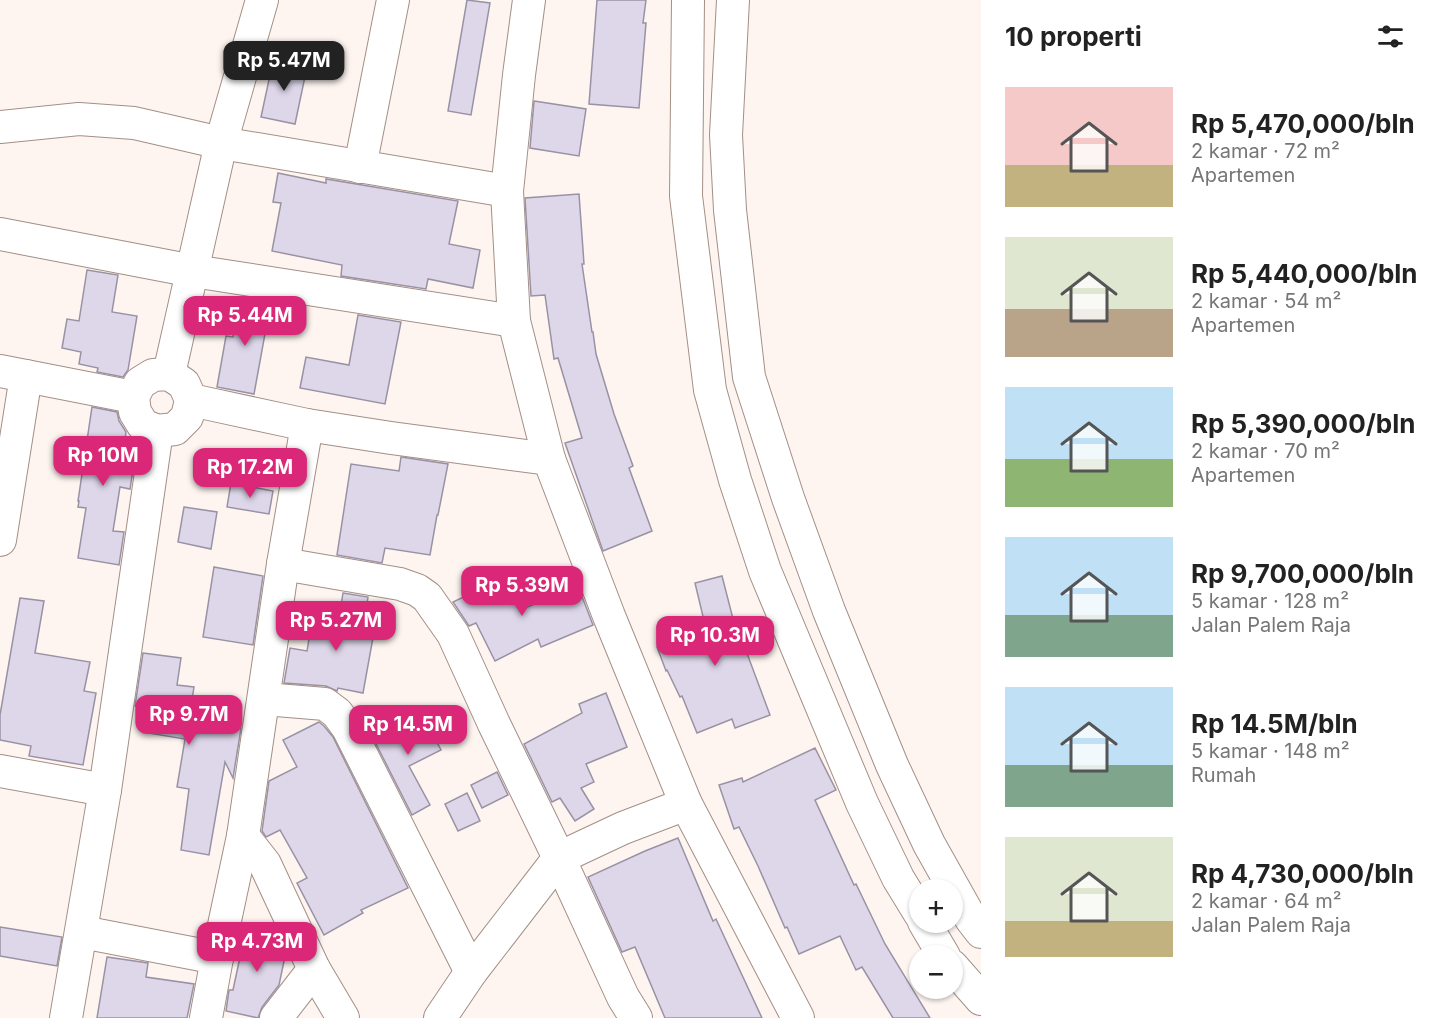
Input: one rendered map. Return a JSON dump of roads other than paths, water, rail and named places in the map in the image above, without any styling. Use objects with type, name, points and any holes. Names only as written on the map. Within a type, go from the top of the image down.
[{"type":"street","points":[[169,374],[221,143],[262,0]]},
{"type":"street","points":[[360,167],[393,0]]},
{"type":"street","points":[[529,0],[507,191],[514,321],[549,459],[609,616],[686,804],[798,1018]]},
{"type":"street","points":[[688,0],[686,196],[710,390],[735,480],[765,571],[862,803],[909,896]]},
{"type":"street","points":[[733,0],[726,135],[730,210],[749,377],[788,498],[829,611],[892,765],[929,844],[971,919],[981,932]]},
{"type":"street","points":[[0,127],[79,119],[134,123],[221,143],[507,191]]},
{"type":"street","points":[[0,234],[193,271],[514,321]]},
{"type":"street","points":[[2,521],[13,374],[133,397]]},
{"type":"street","points":[[169,374],[184,384],[191,400],[187,417],[175,429],[158,431],[143,425],[135,412],[133,397],[140,383],[153,375],[169,374]]},
{"type":"street","points":[[710,390],[749,377]]},
{"type":"street","points":[[191,400],[307,425],[549,459]]},
{"type":"street","points":[[206,1018],[243,836],[283,564],[307,425]]},
{"type":"street","points":[[66,1018],[105,790],[158,431]]},
{"type":"street","points":[[283,564],[400,584],[417,590],[427,597],[453,634],[559,858],[623,1011]]},
{"type":"street","points":[[264,699],[325,704],[337,713],[348,728],[471,972]]},
{"type":"street","points":[[0,771],[105,790]]},
{"type":"street","points":[[440,1018],[471,972],[559,858],[623,828],[686,804]]},
{"type":"street","points":[[243,836],[265,864],[314,969],[343,1018]]},
{"type":"street","points":[[82,932],[217,958]]},
{"type":"street","points":[[276,1018],[314,969]]},
{"type":"street","points":[[963,979],[981,999]]}]
